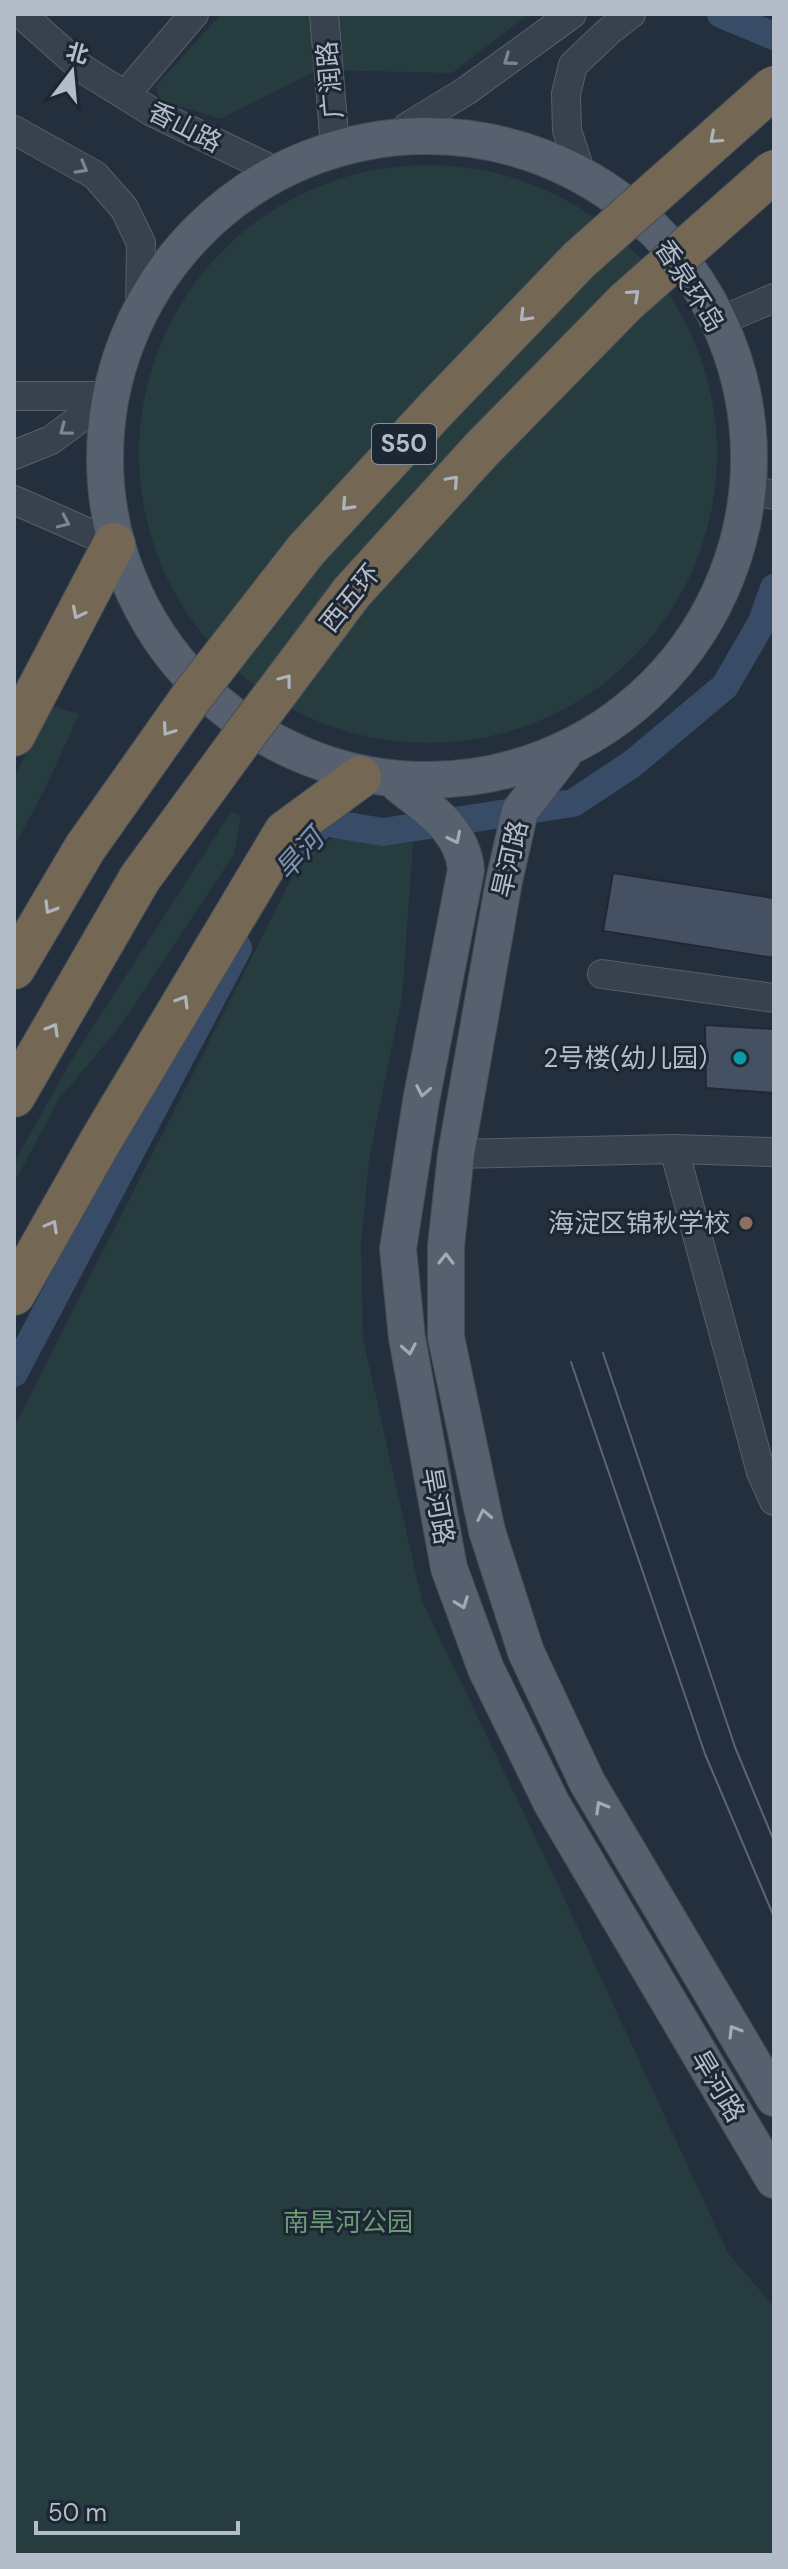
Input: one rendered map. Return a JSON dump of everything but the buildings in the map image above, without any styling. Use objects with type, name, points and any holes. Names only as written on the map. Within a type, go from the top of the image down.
[{"type":"highway","name":"S50","points":[[14,968],[85,848],[193,695],[306,550],[579,260],[774,87]]},
{"type":"highway","name":"西五环","points":[[14,1096],[140,878],[352,592],[481,450],[626,302],[774,171]]},
{"type":"highway","points":[[14,735],[114,544]]},
{"type":"highway","points":[[14,1294],[100,1142],[285,832],[380,781]]},
{"type":"main road","name":"香泉环岛","points":[[407,127],[466,134],[507,145],[582,177],[661,237],[720,321],[747,406],[762,492],[748,511],[705,629],[628,715],[563,755],[497,775],[380,781],[228,715],[138,607],[114,544],[105,495],[110,396],[140,310],[192,238],[279,173],[335,146],[407,127]]},
{"type":"main road","name":"旱河路","points":[[563,755],[520,811],[504,881],[456,1154],[446,1246],[446,1337],[487,1531],[526,1652],[587,1782],[774,2098]]},
{"type":"main road","name":"旱河路","points":[[380,781],[449,825],[465,859],[466,870],[421,1101],[398,1249],[407,1338],[449,1568],[486,1669],[552,1804],[774,2180]]},
{"type":"street","name":"香山路","points":[[21,14],[83,69],[125,95],[182,129],[279,173]]},
{"type":"street","points":[[125,95],[194,14]]},
{"type":"street","name":"广润路","points":[[324,14],[335,146]]},
{"type":"street","points":[[407,127],[466,91],[572,14]]},
{"type":"street","points":[[582,177],[567,130],[566,94],[573,65],[620,22]]},
{"type":"street","points":[[14,130],[95,175],[124,208],[141,243],[140,310]]},
{"type":"street","points":[[720,321],[774,298]]},
{"type":"street","points":[[14,396],[110,396]]},
{"type":"street","points":[[14,455],[51,440],[110,396]]},
{"type":"street","points":[[14,500],[114,544]]},
{"type":"street","points":[[602,974],[774,998]]},
{"type":"street","points":[[456,1154],[674,1149],[774,1152]]},
{"type":"street","points":[[674,1149],[761,1472],[774,1501]]},
{"type":"green space","points":[[221,14],[529,14],[452,73],[318,70],[220,119],[160,100],[156,86]]},
{"type":"green space","points":[[428,165],[484,171],[539,187],[588,214],[632,250],[668,294],[695,343],[711,398],[717,454],[711,510],[695,565],[668,614],[632,658],[588,694],[539,721],[484,737],[428,743],[372,737],[317,721],[268,694],[224,658],[188,614],[161,565],[145,510],[139,454],[145,398],[161,343],[188,294],[224,250],[268,214],[317,187],[372,171]]},
{"type":"green space","points":[[52,706],[79,714],[14,847],[14,777]]},
{"type":"green space","points":[[231,812],[241,816],[234,854],[121,1025],[59,1099],[14,1183],[14,1163],[71,1061]]},
{"type":"green space","name":"南旱河公园","points":[[336,835],[413,843],[402,997],[369,1159],[361,1243],[363,1339],[422,1601],[554,1876],[728,2253],[774,2307],[774,2555],[14,2555],[14,1427],[298,866]]},
{"type":"waterway","name":"旱河","points":[[721,14],[774,36]]},
{"type":"waterway","name":"旱河","points":[[304,843],[323,822],[383,832],[573,803],[632,764],[725,686],[762,622],[774,588]]},
{"type":"waterway","name":"旱河","points":[[14,1373],[238,948]]},
{"type":"tram line","points":[[603,1353],[735,1747],[774,1841]]},
{"type":"tram line","points":[[571,1362],[705,1754],[774,1917]]},
{"type":"place","name":"2号楼(幼儿园）","points":[[740,1058]]},
{"type":"place","name":"海淀区锦秋学校","points":[[746,1223]]}]
